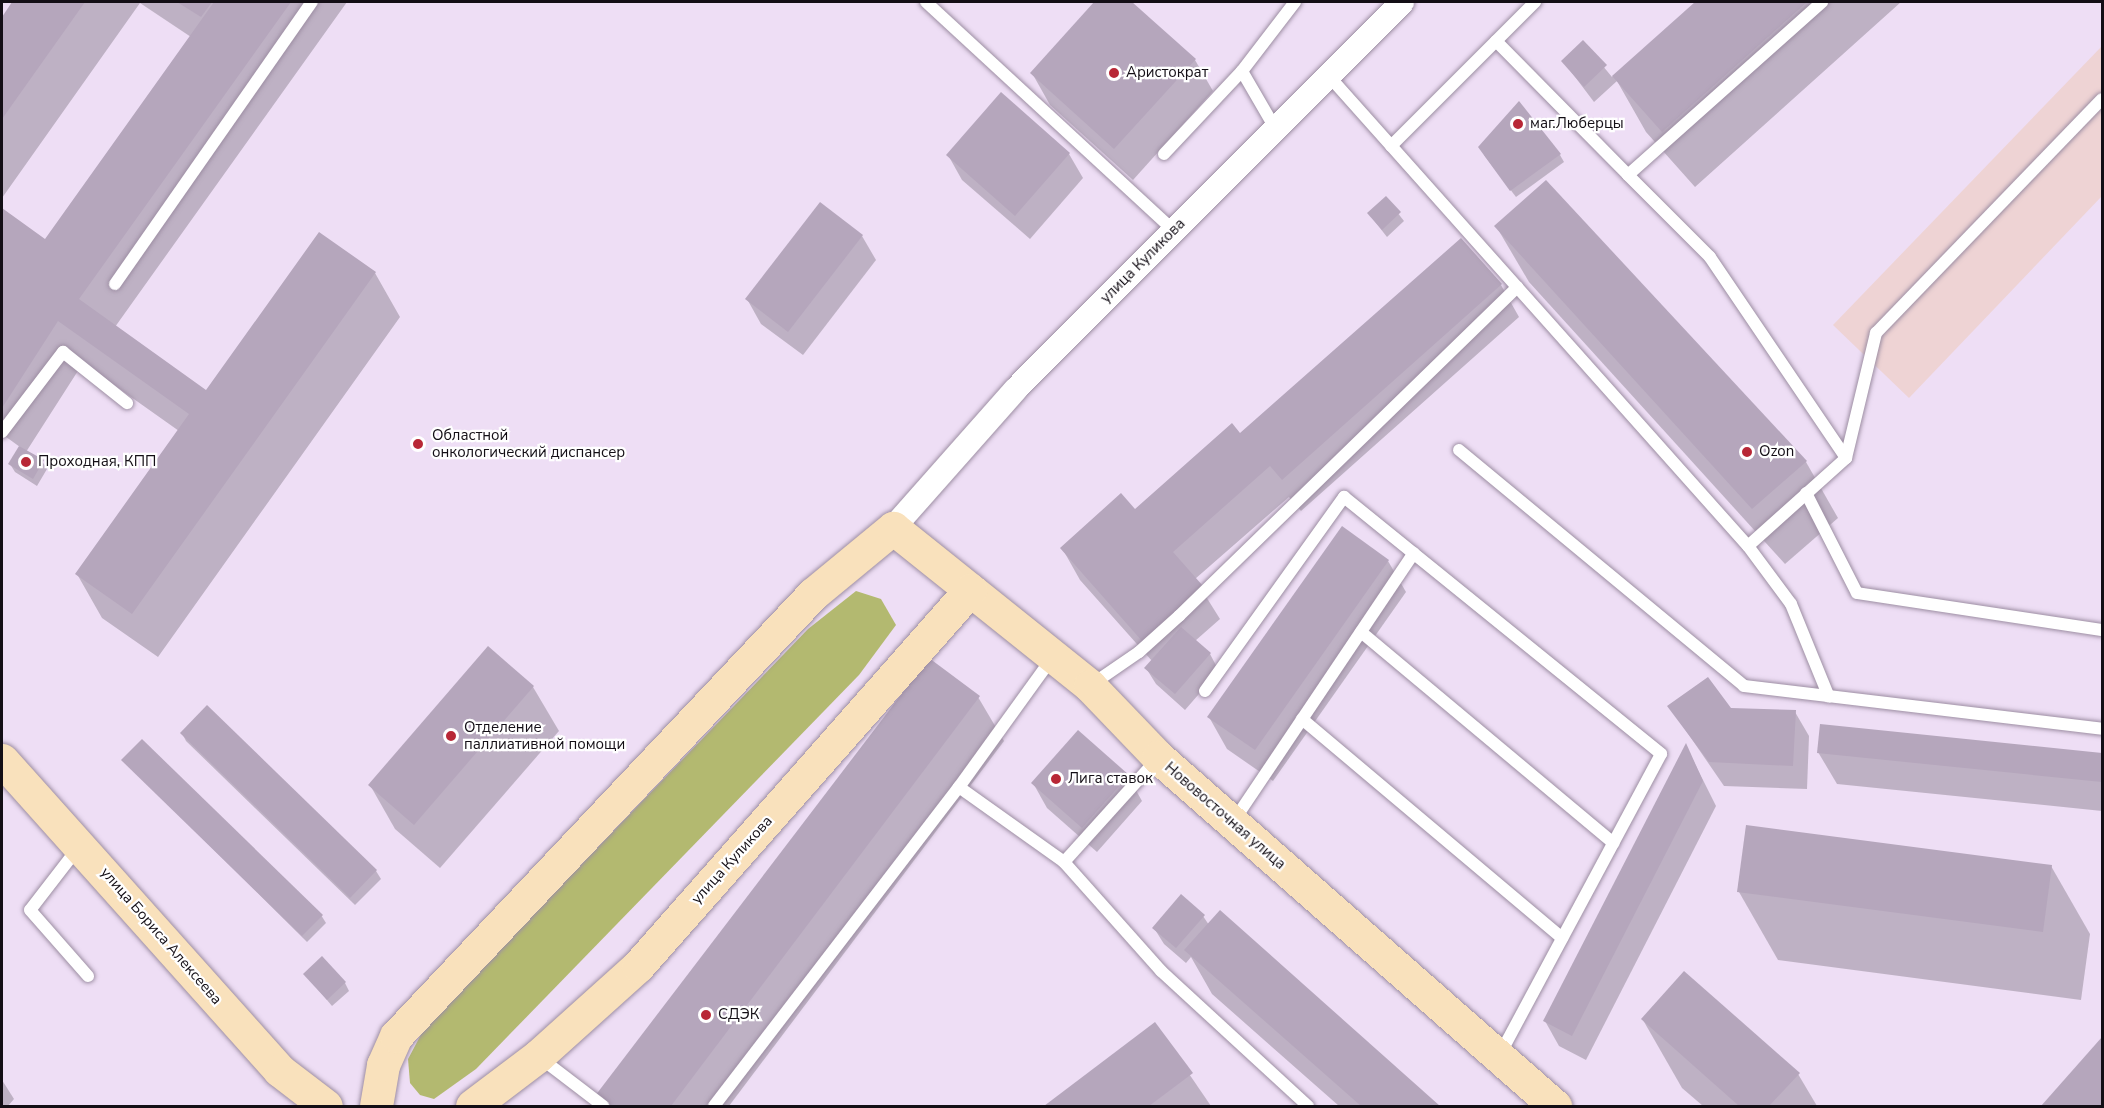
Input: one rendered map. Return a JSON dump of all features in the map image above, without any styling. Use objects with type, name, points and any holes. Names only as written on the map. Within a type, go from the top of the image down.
[{"type":"main road","name":"Нововосточная улица","points":[[893,528],[1090,686],[1158,757],[1554,1107]]},
{"type":"main road","points":[[376,1107],[383,1065],[396,1036],[813,594],[893,528]]},
{"type":"main road","name":"улица Куликова","points":[[472,1107],[538,1056],[638,966],[970,590]]},
{"type":"main road","name":"улица Бориса Алексеева","points":[[3,764],[81,844],[279,1070],[326,1107]]},
{"type":"street","name":"улица Куликова","points":[[893,528],[1015,390],[1402,2]]},
{"type":"lane","points":[[115,284],[312,2]]},
{"type":"lane","points":[[926,2],[1173,230]]},
{"type":"lane","points":[[1164,153],[1242,71],[1295,2]]},
{"type":"lane","points":[[1391,146],[1535,2]]},
{"type":"lane","points":[[1628,175],[1822,2]]},
{"type":"lane","points":[[1496,41],[1710,257],[1846,458]]},
{"type":"lane","points":[[1242,71],[1275,128]]},
{"type":"lane","points":[[1328,75],[1748,546],[1791,604],[1829,698]]},
{"type":"lane","points":[[1748,546],[1846,458],[1876,333],[2103,99]]},
{"type":"lane","points":[[1090,686],[1139,652],[1179,616],[1517,287]]},
{"type":"lane","points":[[2,432],[63,352],[127,403]]},
{"type":"lane","points":[[1459,450],[1744,686],[1829,698],[2103,729]]},
{"type":"lane","points":[[1806,493],[1857,592],[2103,630]]},
{"type":"lane","points":[[1205,691],[1344,496],[1661,754],[1498,1057]]},
{"type":"lane","points":[[1232,823],[1414,553]]},
{"type":"lane","points":[[1361,632],[1613,843]]},
{"type":"lane","points":[[714,1107],[959,787],[1052,657]]},
{"type":"lane","points":[[1302,719],[1562,938]]},
{"type":"lane","points":[[1064,862],[1158,757]]},
{"type":"lane","points":[[959,787],[1064,862],[1161,971],[1308,1107]]},
{"type":"lane","points":[[81,844],[30,910],[88,976]]},
{"type":"lane","points":[[538,1056],[603,1107]]},
{"type":"shaded area","points":[[2102,46],[2102,196],[1909,398],[1833,325]]},
{"type":"green space","points":[[856,591],[881,599],[896,625],[859,675],[476,1069],[434,1099],[420,1095],[410,1083],[408,1059],[425,1027],[808,629]]},
{"type":"building","points":[[12,2],[85,2],[2,119],[2,17]]},
{"type":"building","points":[[177,2],[212,2],[201,17]]},
{"type":"building","points":[[214,2],[291,2],[79,299],[206,390],[319,232],[376,272],[132,614],[75,574],[189,414],[58,321],[2,408],[2,208],[45,239]]},
{"type":"building","points":[[1094,2],[1132,2],[1196,59],[1114,149],[1030,73]]},
{"type":"building","points":[[1695,2],[1807,2],[1662,132],[1612,76]]},
{"type":"building","points":[[1583,40],[1607,65],[1584,87],[1561,61]]},
{"type":"building","points":[[1001,92],[1070,153],[1015,216],[946,155]]},
{"type":"building","name":"маг.Люберцы","points":[[1519,101],[1561,154],[1510,191],[1478,147]]},
{"type":"building","points":[[1546,180],[1807,461],[1752,509],[1494,226]]},
{"type":"building","points":[[1386,196],[1401,212],[1382,230],[1367,213]]},
{"type":"building","points":[[820,202],[863,235],[788,332],[745,299]]},
{"type":"building","points":[[1461,238],[1502,284],[1282,480],[1270,466],[1173,552],[1203,586],[1142,641],[1060,548],[1121,493],[1135,509],[1232,423],[1240,433]]},
{"type":"building","name":"Проходная, КПП","points":[[19,446],[44,460],[33,479],[8,464]]},
{"type":"building","points":[[1342,526],[1389,560],[1255,750],[1207,717]]},
{"type":"building","points":[[1181,627],[1211,653],[1175,694],[1144,668]]},
{"type":"building","name":"Отделение паллиативной помощи","points":[[488,646],[534,686],[414,825],[368,785]]},
{"type":"building","points":[[929,658],[980,696],[671,1106],[609,1106],[595,1096]]},
{"type":"building","points":[[1708,677],[1731,708],[1796,710],[1793,766],[1709,762],[1667,706]]},
{"type":"building","points":[[207,705],[377,870],[350,898],[180,733]]},
{"type":"building","points":[[1820,724],[2102,753],[2102,782],[1817,753]]},
{"type":"building","points":[[1078,730],[1129,775],[1082,828],[1031,783]]},
{"type":"building","points":[[142,739],[323,915],[302,936],[121,760]]},
{"type":"building","points":[[1686,743],[1703,781],[1572,1036],[1543,1021]]},
{"type":"building","points":[[1746,825],[2052,865],[2043,932],[1737,892]]},
{"type":"building","points":[[1181,894],[1205,915],[1176,948],[1152,928]]},
{"type":"building","points":[[1220,910],[1440,1106],[1361,1106],[1184,950]]},
{"type":"building","points":[[322,956],[346,982],[327,1000],[303,974]]},
{"type":"building","points":[[1684,971],[1800,1073],[1769,1106],[1739,1106],[1641,1019]]},
{"type":"building","points":[[1155,1022],[1193,1073],[1149,1106],[1044,1106]]},
{"type":"building","points":[[2102,1037],[2102,1106],[2041,1106]]},
{"type":"place","name":"Аристократ","points":[[1114,73]]},
{"type":"place","name":"маг.Люберцы","points":[[1518,124]]},
{"type":"place","name":"Областной онкологический диспансер","points":[[418,444]]},
{"type":"place","name":"Ozon","points":[[1747,452]]},
{"type":"place","name":"Проходная, КПП","points":[[26,462]]},
{"type":"place","name":"Отделение паллиативной помощи","points":[[451,736]]},
{"type":"place","name":"Лига ставок","points":[[1056,779]]},
{"type":"place","name":"СДЭК","points":[[706,1015]]}]
